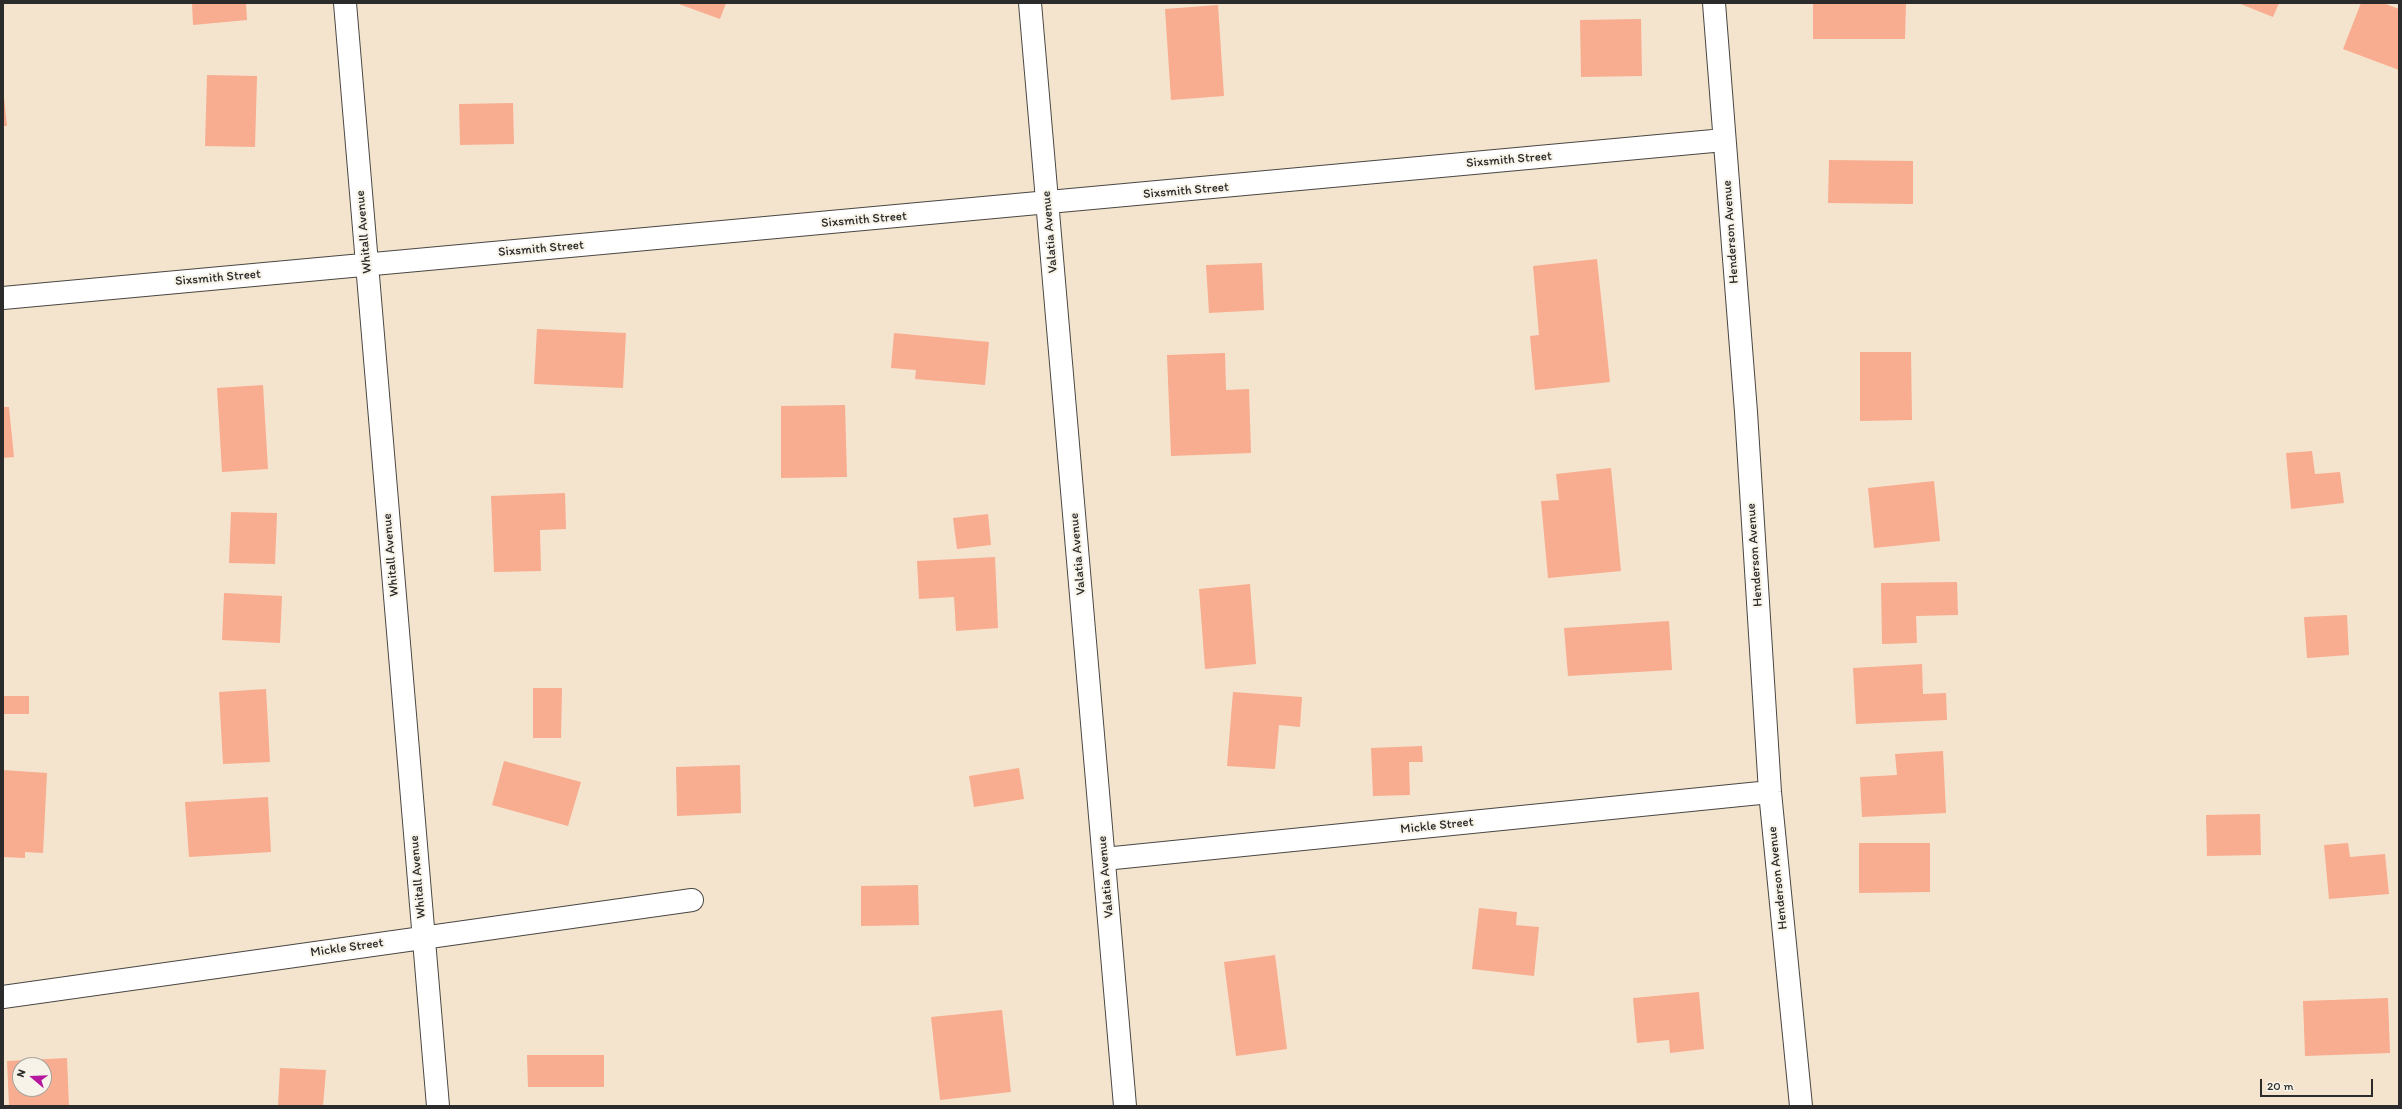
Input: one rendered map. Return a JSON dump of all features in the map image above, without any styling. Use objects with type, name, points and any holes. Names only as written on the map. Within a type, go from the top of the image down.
[{"type":"street","name":"Whitall Avenue","points":[[345,3],[438,1106]]},
{"type":"street","name":"Valatia Avenue","points":[[1030,3],[1125,1106]]},
{"type":"street","name":"Henderson Avenue","points":[[1714,3],[1746,412],[1770,792],[1801,1106]]},
{"type":"street","name":"Sixsmith Street","points":[[3,298],[1047,204],[1724,140]]},
{"type":"street","name":"Mickle Street","points":[[1104,859],[1770,792]]},
{"type":"street","name":"Mickle Street","points":[[3,997],[692,900]]},
{"type":"building","points":[[192,3],[246,3],[247,20],[193,25]]},
{"type":"building","points":[[676,3],[726,3],[720,19]]},
{"type":"building","points":[[1813,3],[1906,3],[1905,39],[1813,39]]},
{"type":"building","points":[[2238,3],[2279,3],[2273,17]]},
{"type":"building","points":[[2361,3],[2383,3],[2399,9],[2399,70],[2343,49]]},
{"type":"building","points":[[1218,5],[1224,96],[1171,100],[1165,9]]},
{"type":"building","points":[[1641,19],[1642,76],[1581,77],[1580,20]]},
{"type":"building","points":[[207,75],[257,76],[255,147],[205,146]]},
{"type":"building","points":[[3,87],[7,126],[3,126]]},
{"type":"building","points":[[513,103],[514,144],[460,145],[459,104]]},
{"type":"building","points":[[1829,160],[1913,161],[1913,204],[1828,203]]},
{"type":"building","points":[[1597,259],[1610,382],[1535,390],[1530,336],[1539,335],[1533,266]]},
{"type":"building","points":[[1262,263],[1264,310],[1209,313],[1206,265]]},
{"type":"building","points":[[537,329],[626,333],[623,388],[534,384]]},
{"type":"building","points":[[894,333],[989,342],[985,385],[915,379],[916,370],[891,368]]},
{"type":"building","points":[[1860,352],[1911,352],[1912,420],[1860,421]]},
{"type":"building","points":[[1225,353],[1226,390],[1249,389],[1251,453],[1171,456],[1167,355]]},
{"type":"building","points":[[263,385],[268,469],[222,472],[217,388]]},
{"type":"building","points":[[845,405],[847,477],[781,478],[781,406]]},
{"type":"building","points":[[3,407],[9,407],[14,457],[3,458]]},
{"type":"building","points":[[2312,451],[2315,474],[2340,472],[2344,503],[2291,509],[2286,453]]},
{"type":"building","points":[[1611,468],[1621,571],[1548,578],[1541,501],[1559,500],[1556,474]]},
{"type":"building","points":[[1934,481],[1940,541],[1874,548],[1868,488]]},
{"type":"building","points":[[565,493],[566,529],[540,530],[541,571],[494,572],[491,496]]},
{"type":"building","points":[[231,512],[277,513],[275,564],[229,563]]},
{"type":"building","points":[[988,514],[991,545],[957,549],[953,518]]},
{"type":"building","points":[[995,557],[998,628],[956,631],[954,597],[919,599],[917,561]]},
{"type":"building","points":[[1957,582],[1958,615],[1916,616],[1917,643],[1882,644],[1881,583]]},
{"type":"building","points":[[1250,584],[1256,664],[1205,669],[1199,589]]},
{"type":"building","points":[[224,593],[282,596],[280,643],[222,640]]},
{"type":"building","points":[[2347,615],[2349,655],[2307,658],[2304,617]]},
{"type":"building","points":[[1669,621],[1672,670],[1568,676],[1564,628]]},
{"type":"building","points":[[1922,664],[1923,694],[1946,693],[1947,720],[1856,724],[1853,668]]},
{"type":"building","points":[[533,688],[562,688],[561,738],[533,738]]},
{"type":"building","points":[[266,689],[270,762],[223,764],[219,692]]},
{"type":"building","points":[[1233,692],[1302,697],[1300,727],[1279,725],[1275,769],[1227,766]]},
{"type":"building","points":[[3,696],[29,696],[29,714],[3,714]]},
{"type":"building","points":[[1422,746],[1423,762],[1409,762],[1410,795],[1373,796],[1371,748]]},
{"type":"building","points":[[1943,751],[1946,813],[1862,817],[1860,777],[1897,775],[1895,754]]},
{"type":"building","points":[[504,761],[581,782],[568,826],[492,805]]},
{"type":"building","points":[[740,765],[741,813],[677,816],[676,767]]},
{"type":"building","points":[[1019,768],[1024,799],[974,807],[969,776]]},
{"type":"building","points":[[3,770],[47,773],[43,853],[25,852],[25,858],[3,857]]},
{"type":"building","points":[[268,797],[271,852],[189,857],[185,802]]},
{"type":"building","points":[[2260,814],[2261,855],[2207,856],[2206,815]]},
{"type":"building","points":[[1859,843],[1930,843],[1930,892],[1859,893]]},
{"type":"building","points":[[2348,843],[2350,857],[2385,854],[2389,894],[2329,899],[2324,845]]},
{"type":"building","points":[[918,885],[919,925],[861,926],[861,886]]},
{"type":"building","points":[[1479,908],[1517,912],[1516,925],[1539,927],[1534,976],[1472,969]]},
{"type":"building","points":[[1275,955],[1287,1049],[1236,1056],[1224,962]]},
{"type":"building","points":[[1699,992],[1704,1049],[1670,1053],[1669,1040],[1637,1043],[1633,998]]},
{"type":"building","points":[[2388,998],[2390,1053],[2305,1056],[2303,1001]]},
{"type":"building","points":[[1002,1010],[1011,1092],[940,1100],[931,1017]]},
{"type":"building","points":[[527,1055],[604,1055],[604,1087],[528,1087]]},
{"type":"building","points":[[67,1058],[69,1106],[9,1106],[7,1061],[12,1061],[12,1097],[52,1097],[52,1059]]},
{"type":"building","points":[[280,1068],[326,1070],[323,1106],[278,1106]]}]
